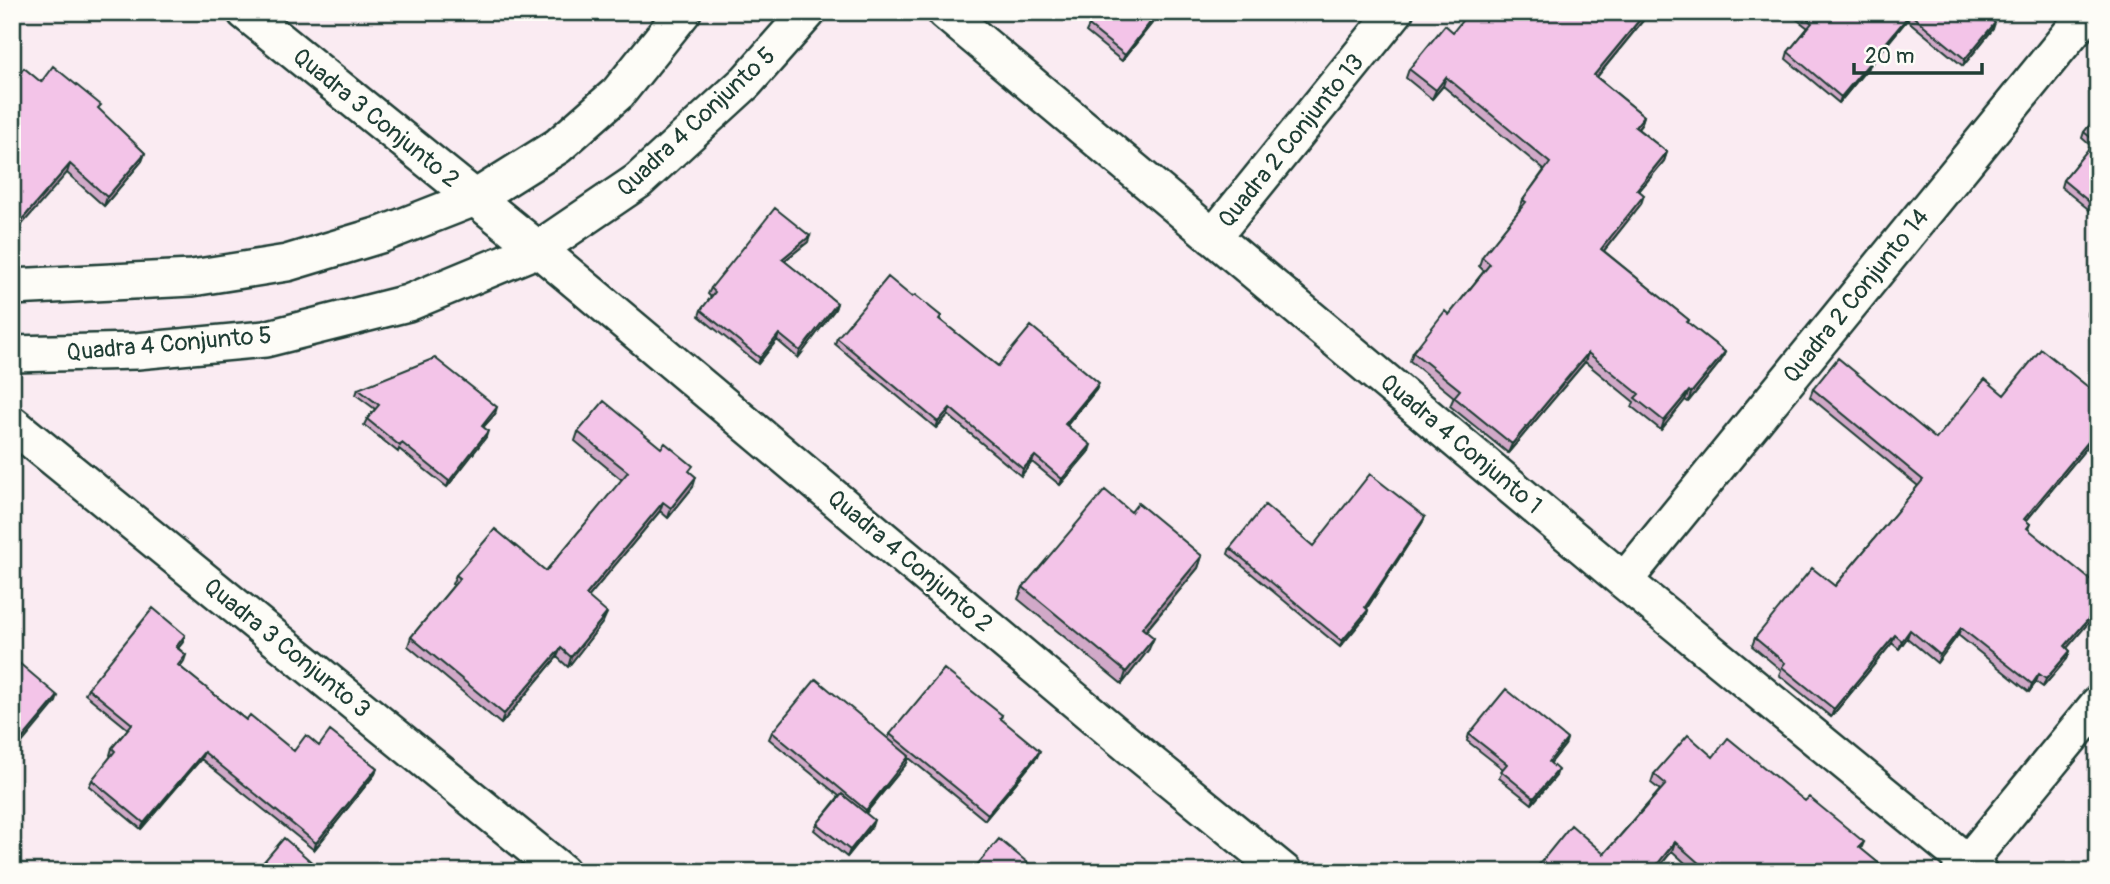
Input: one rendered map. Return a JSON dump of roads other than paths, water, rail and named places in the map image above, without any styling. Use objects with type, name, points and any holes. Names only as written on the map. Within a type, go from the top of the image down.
[{"type":"street","name":"Quadra 3 Conjunto 2","points":[[245,12],[538,248]]},
{"type":"street","points":[[12,287],[192,278],[287,263],[383,234],[475,198],[558,146],[618,93],[683,12]]},
{"type":"street","name":"Quadra 4 Conjunto 5","points":[[12,355],[136,351],[265,339],[408,303],[538,248],[638,181],[746,82],[808,12]]},
{"type":"street","name":"Quadra 4 Conjunto 1","points":[[945,12],[1969,869]]},
{"type":"street","name":"Quadra 2 Conjunto 13","points":[[1213,237],[1395,12]]},
{"type":"street","name":"Quadra 2 Conjunto 14","points":[[1624,580],[2088,12]]},
{"type":"street","name":"Quadra 4 Conjunto 2","points":[[538,248],[1121,739],[1284,872]]},
{"type":"street","name":"Quadra 3 Conjunto 3","points":[[12,424],[562,872]]},
{"type":"street","points":[[1969,869],[2098,704]]}]
